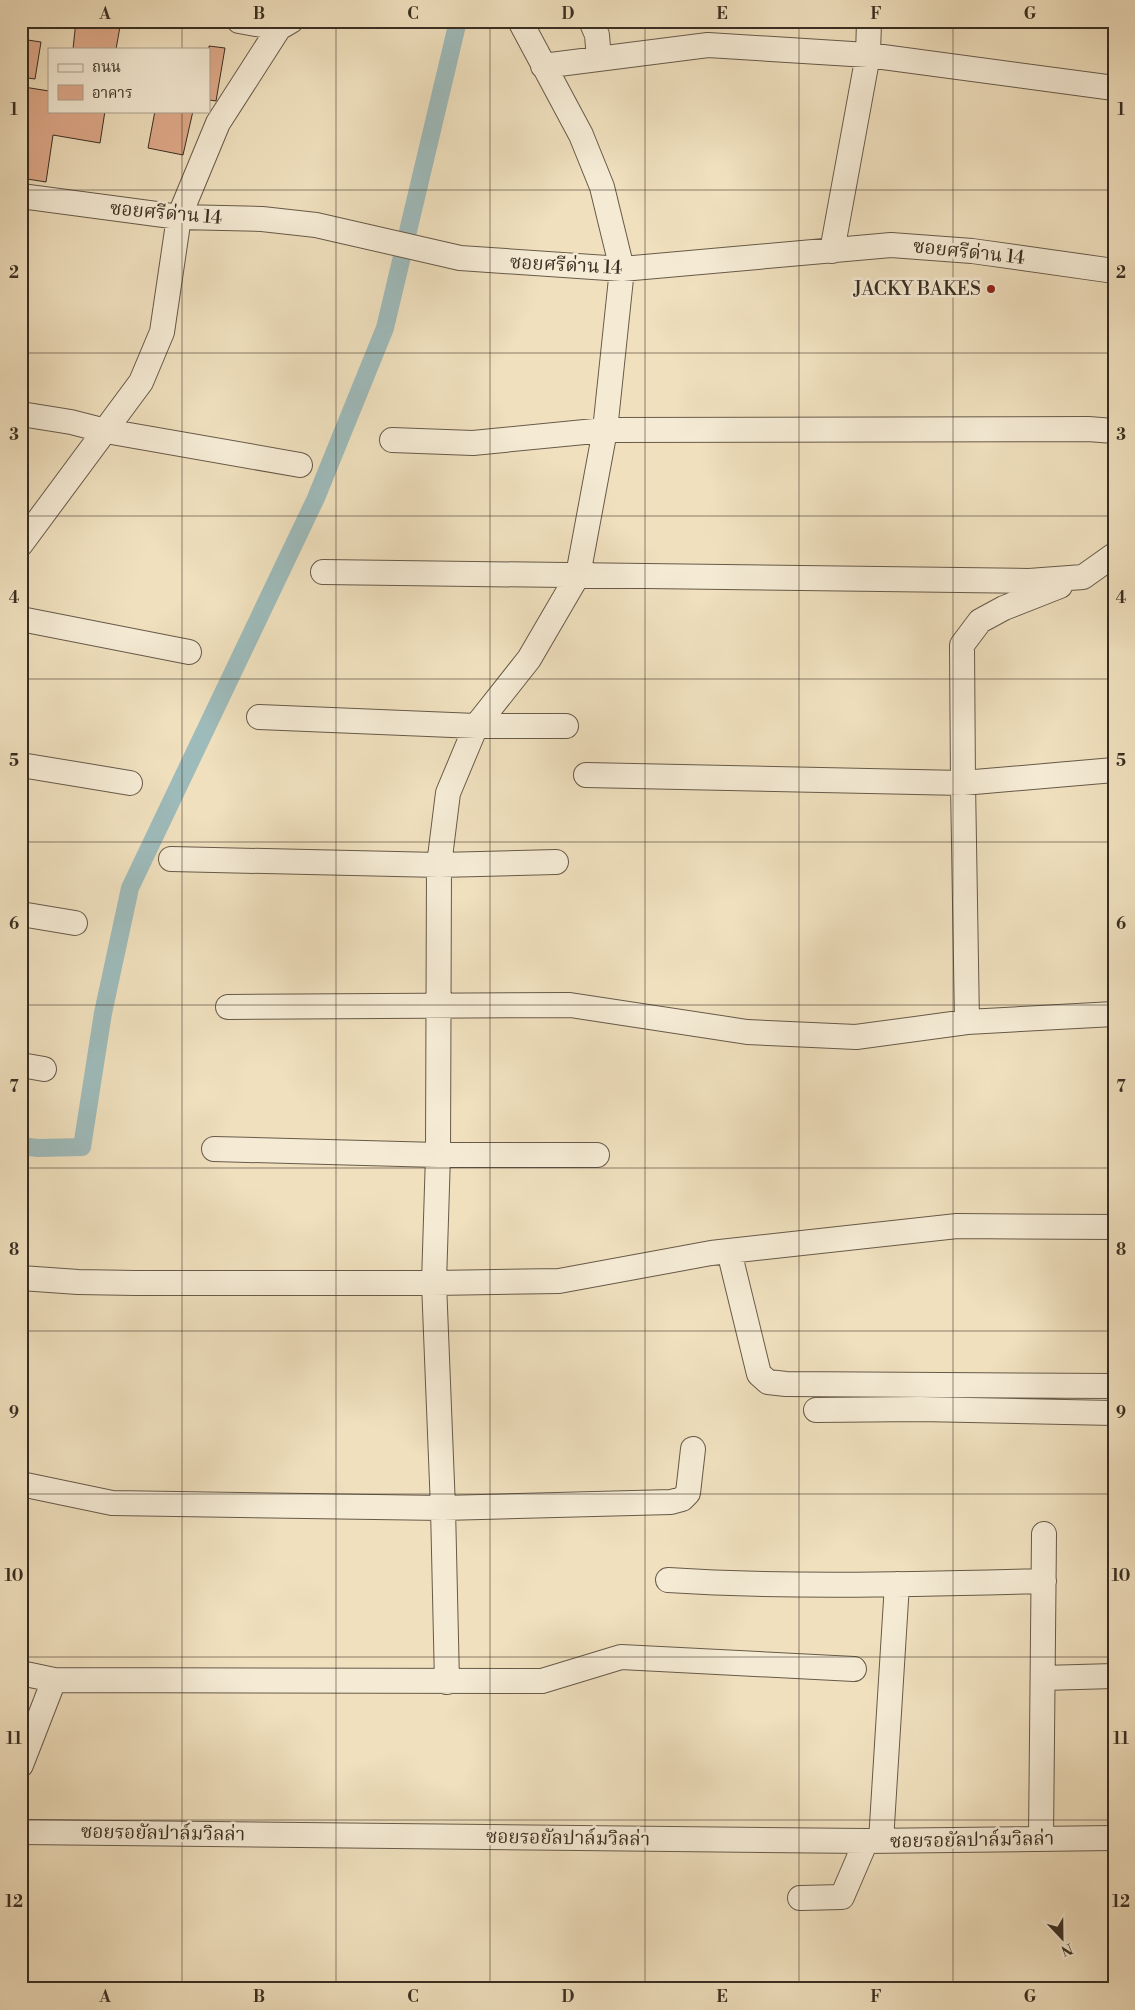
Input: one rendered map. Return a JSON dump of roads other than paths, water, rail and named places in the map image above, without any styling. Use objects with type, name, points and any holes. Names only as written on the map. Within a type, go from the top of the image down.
[{"type":"street","points":[[21,544],[106,431],[140,382],[162,332],[180,217],[218,123],[285,25],[239,21]]},
{"type":"street","points":[[447,1682],[443,1508],[434,1284],[438,1155],[439,865],[448,793],[476,726],[529,659],[578,576],[605,430],[622,270],[602,188],[581,135],[520,21]]},
{"type":"street","points":[[592,21],[597,35],[600,60]]},
{"type":"street","points":[[832,251],[868,55],[869,21]]},
{"type":"street","points":[[543,66],[708,45],[868,55],[1114,88]]},
{"type":"street","name":"ซอยศรีด่าน 14","points":[[21,196],[180,217],[262,220],[316,225],[460,258],[622,270],[891,245],[972,251],[1114,271]]},
{"type":"street","points":[[21,414],[300,465]]},
{"type":"street","points":[[392,440],[473,443],[605,430],[1088,429],[1114,431]]},
{"type":"street","points":[[967,1022],[962,645],[980,621],[1004,608],[1082,577],[1114,555]]},
{"type":"street","points":[[323,572],[1029,581],[1082,577]]},
{"type":"street","points":[[21,619],[189,652]]},
{"type":"street","points":[[259,717],[476,726],[566,726]]},
{"type":"street","points":[[21,765],[130,783]]},
{"type":"street","points":[[586,775],[963,783],[1114,770]]},
{"type":"street","points":[[171,859],[439,865],[556,862]]},
{"type":"street","points":[[21,914],[75,923]]},
{"type":"street","points":[[228,1007],[570,1005],[747,1032],[856,1037],[967,1022],[1114,1014]]},
{"type":"street","points":[[21,1065],[44,1069]]},
{"type":"street","points":[[214,1149],[438,1155],[596,1155]]},
{"type":"street","points":[[21,1278],[78,1282],[434,1284],[559,1281],[729,1251],[957,1226],[1114,1226]]},
{"type":"street","points":[[729,1251],[759,1374],[768,1382],[1114,1386]]},
{"type":"street","points":[[816,1410],[920,1409],[1114,1413]]},
{"type":"street","points":[[21,1484],[112,1503],[443,1508],[672,1502],[682,1499],[688,1493],[693,1448]]},
{"type":"street","points":[[1041,1839],[1044,1534]]},
{"type":"street","points":[[668,1580],[726,1584],[897,1584],[1044,1581]]},
{"type":"street","points":[[800,1898],[842,1897],[874,1841],[897,1584]]},
{"type":"street","points":[[21,1674],[54,1680],[542,1681],[621,1657],[854,1669]]},
{"type":"street","points":[[1042,1678],[1114,1676]]},
{"type":"street","points":[[21,1765],[54,1680]]},
{"type":"street","name":"ซอยรอยัลปาล์มวิลล่า","points":[[21,1832],[874,1841],[1114,1838]]},
{"type":"waterway","points":[[21,1146],[38,1148],[82,1147],[103,1013],[130,888],[316,498],[385,328],[458,21]]},
{"type":"place","name":"JACKY BAKES","points":[[991,289]]}]
